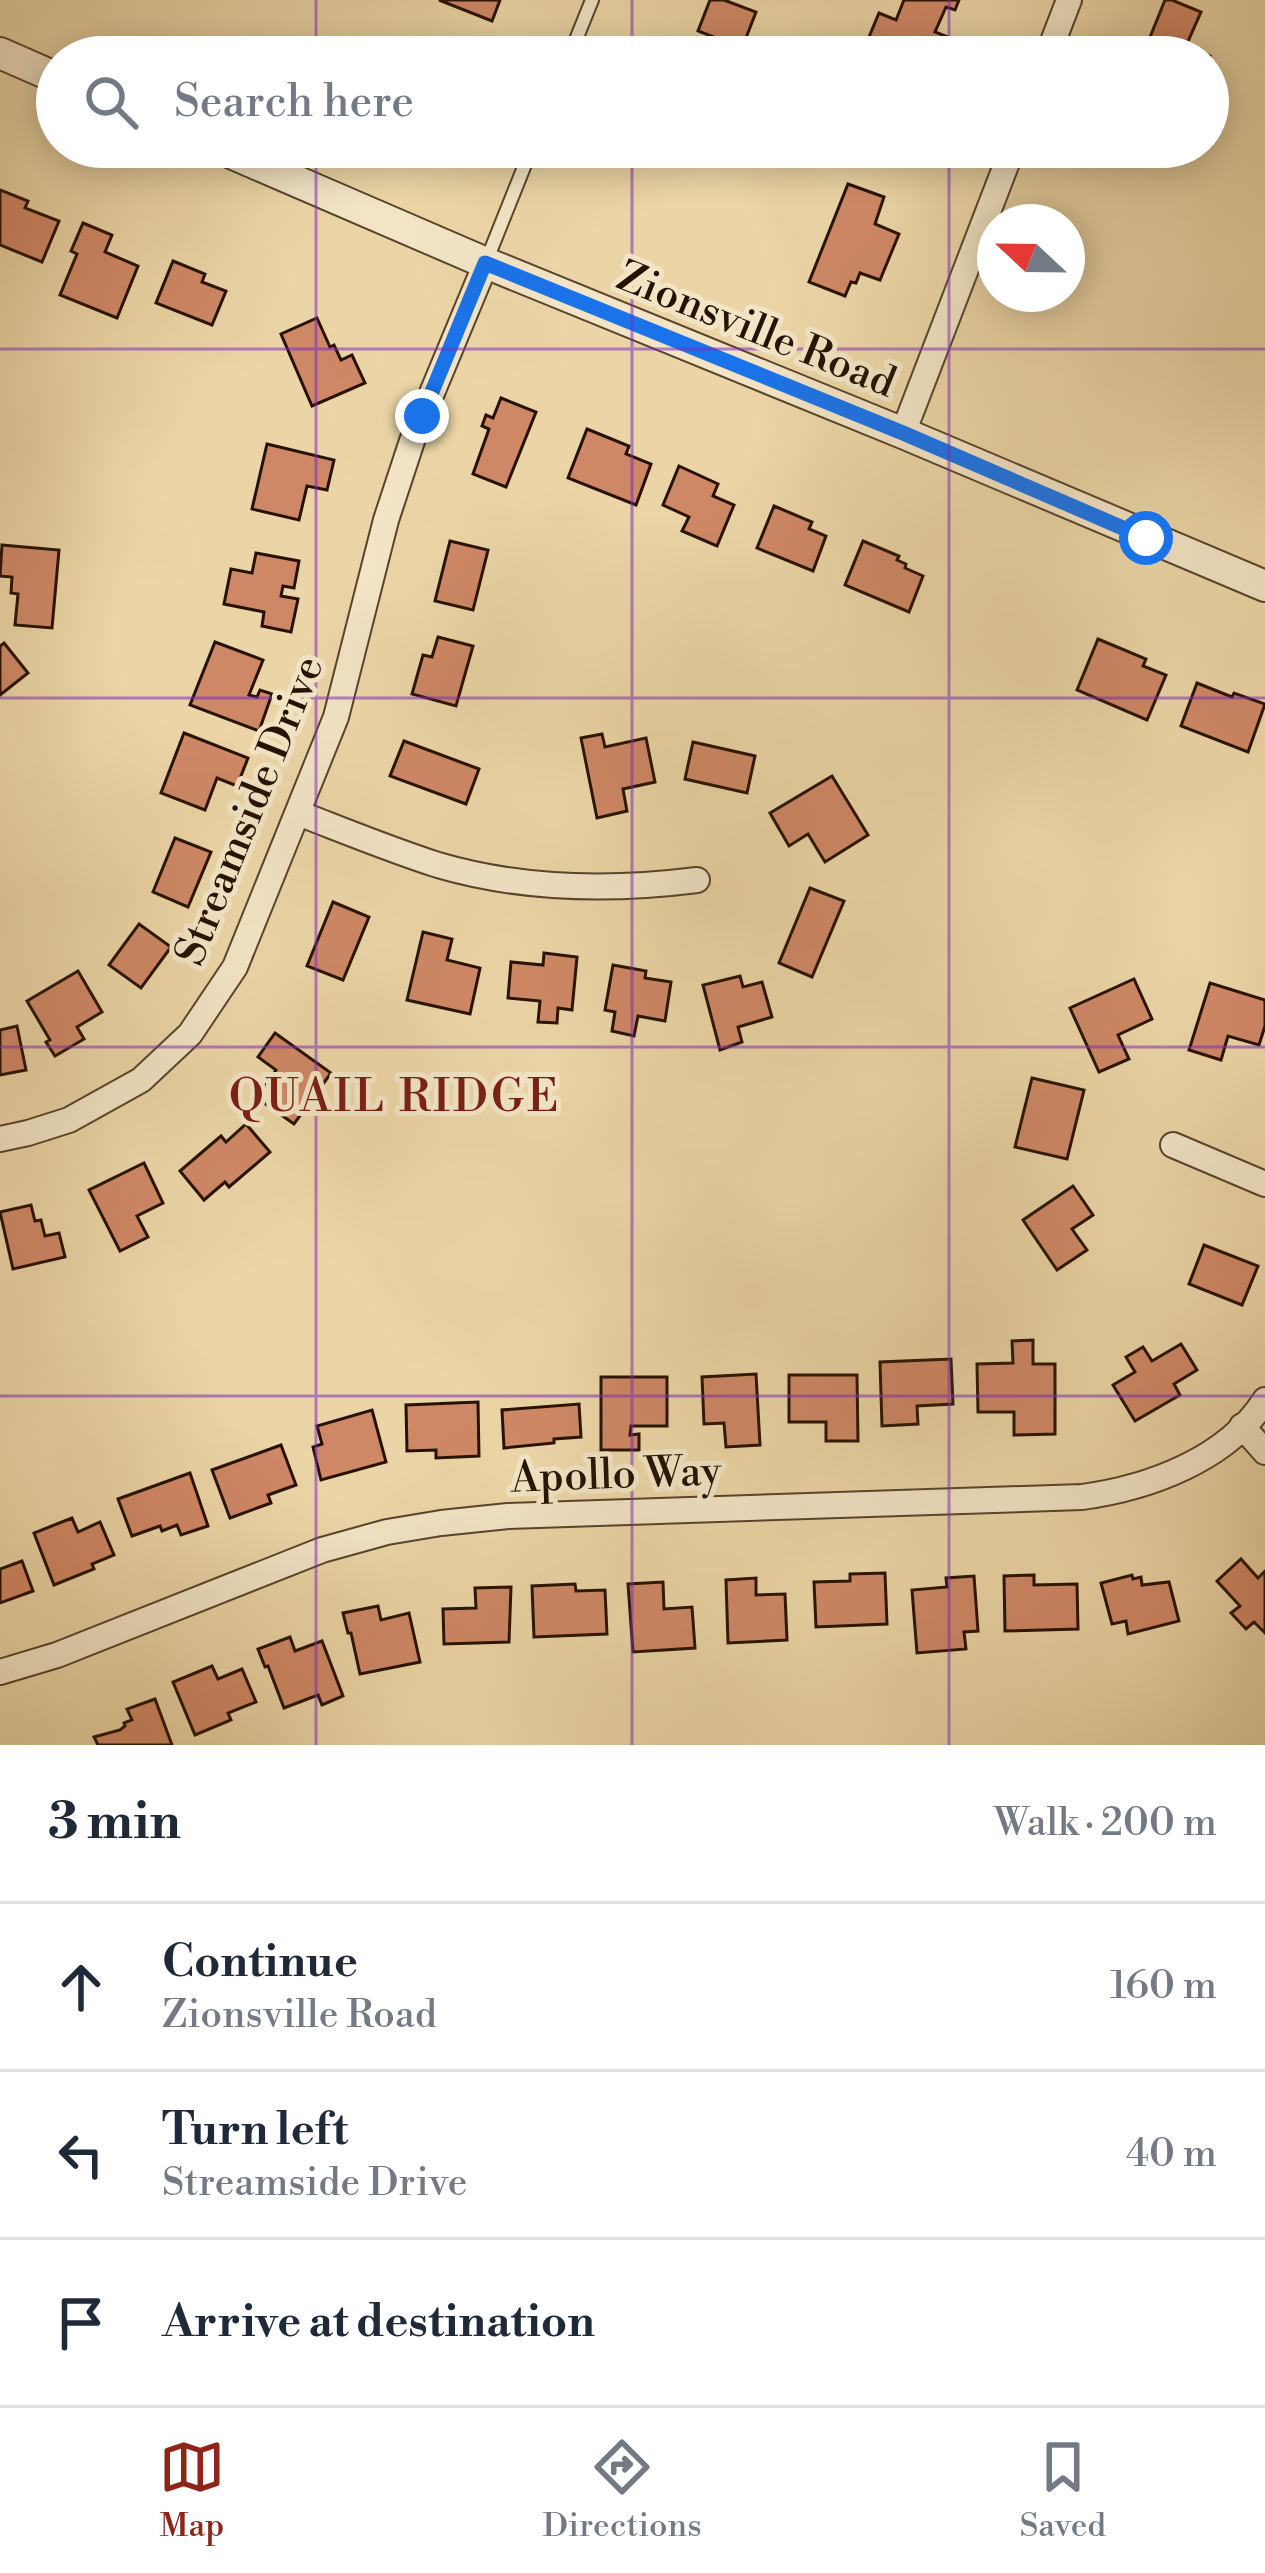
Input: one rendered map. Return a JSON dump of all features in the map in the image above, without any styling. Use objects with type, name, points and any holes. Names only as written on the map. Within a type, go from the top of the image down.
[{"type":"street","points":[[1055,36],[1069,0]]},
{"type":"street","points":[[0,53],[36,69]]},
{"type":"street","name":"Zionsville Road","points":[[266,168],[1265,586]]},
{"type":"street","points":[[903,433],[1004,168]]},
{"type":"street","name":"Streamside Drive","points":[[0,1138],[69,1120],[141,1080],[190,1034],[235,967],[336,717],[386,520],[412,441],[485,263]]},
{"type":"street","points":[[298,813],[401,853],[493,878],[575,887],[697,880]]},
{"type":"street","points":[[1173,1145],[1265,1184]]},
{"type":"street","name":"Apollo Way","points":[[0,1672],[57,1655],[297,1559],[387,1532],[508,1516],[1082,1497],[1136,1488],[1210,1452],[1265,1400]]},
{"type":"street","points":[[1242,1426],[1265,1452]]},
{"type":"lane","points":[[577,36],[592,0]]},
{"type":"lane","points":[[485,263],[523,168]]},
{"type":"building","points":[[439,0],[500,0],[492,21]]},
{"type":"building","points":[[710,0],[756,12],[747,36],[711,36],[698,31]]},
{"type":"building","points":[[904,0],[959,0],[955,10],[946,7],[935,32],[945,36],[869,36],[879,13],[896,20]]},
{"type":"building","points":[[1165,0],[1201,12],[1190,36],[1150,36]]},
{"type":"building","points":[[848,184],[884,197],[875,224],[899,234],[880,280],[860,273],[845,296],[809,282]]},
{"type":"building","points":[[0,190],[28,201],[25,208],[59,221],[42,262],[0,245]]},
{"type":"building","points":[[83,223],[112,235],[105,252],[138,266],[117,318],[60,295],[77,254],[71,251]]},
{"type":"building","points":[[173,261],[205,274],[202,282],[226,291],[212,325],[156,303]]},
{"type":"building","points":[[317,318],[330,347],[334,345],[341,360],[352,355],[365,383],[312,406],[281,334]]},
{"type":"building","points":[[501,398],[536,412],[506,487],[473,474],[489,429],[482,426],[486,415],[493,418]]},
{"type":"building","points":[[587,429],[629,446],[626,454],[651,464],[636,505],[568,478]]},
{"type":"building","points":[[267,444],[334,460],[327,490],[307,486],[299,520],[252,509]]},
{"type":"building","points":[[679,466],[718,484],[713,496],[734,505],[717,546],[682,531],[689,517],[663,505]]},
{"type":"building","points":[[774,506],[812,522],[809,529],[826,536],[813,571],[757,548]]},
{"type":"building","points":[[450,541],[488,550],[473,610],[435,601]]},
{"type":"building","points":[[863,541],[899,556],[905,568],[923,576],[909,612],[845,585]]},
{"type":"building","points":[[2,545],[59,550],[52,628],[15,625],[18,594],[11,593],[12,577],[0,576]]},
{"type":"building","points":[[256,553],[299,561],[294,588],[283,586],[281,596],[298,599],[291,632],[262,626],[264,612],[224,604],[231,569],[252,573]]},
{"type":"building","points":[[438,637],[473,646],[456,706],[412,694],[423,655],[432,657]]},
{"type":"building","points":[[1098,639],[1146,659],[1143,666],[1166,675],[1147,720],[1077,690]]},
{"type":"building","points":[[215,642],[263,660],[249,695],[257,697],[260,690],[272,694],[259,731],[190,705]]},
{"type":"building","points":[[4,643],[28,673],[0,695],[0,646]]},
{"type":"building","points":[[1197,683],[1265,704],[1248,752],[1181,726]]},
{"type":"building","points":[[184,733],[248,758],[237,786],[217,778],[205,810],[161,793]]},
{"type":"building","points":[[602,734],[605,747],[646,738],[655,782],[623,789],[627,811],[597,818],[581,738]]},
{"type":"building","points":[[404,741],[479,769],[466,804],[390,776]]},
{"type":"building","points":[[693,742],[755,756],[747,793],[685,779]]},
{"type":"building","points":[[832,776],[868,835],[825,862],[808,834],[789,846],[770,813]]},
{"type":"building","points":[[175,838],[211,852],[188,907],[153,892]]},
{"type":"building","points":[[810,888],[844,901],[812,977],[779,963]]},
{"type":"building","points":[[333,902],[369,917],[343,980],[307,966]]},
{"type":"building","points":[[139,924],[171,947],[141,988],[109,965]]},
{"type":"building","points":[[423,932],[452,939],[447,960],[480,968],[470,1014],[407,1000]]},
{"type":"building","points":[[544,953],[577,957],[572,1010],[558,1008],[557,1023],[538,1022],[540,1001],[508,998],[511,962],[543,965]]},
{"type":"building","points":[[613,965],[671,982],[665,1021],[638,1016],[634,1036],[612,1031],[615,1012],[605,1010]]},
{"type":"building","points":[[78,971],[102,1012],[77,1027],[84,1039],[55,1056],[27,1001]]},
{"type":"building","points":[[740,976],[743,987],[762,982],[772,1017],[738,1027],[742,1042],[720,1050],[703,985]]},
{"type":"building","points":[[1134,979],[1152,1019],[1118,1035],[1129,1059],[1099,1072],[1070,1008]]},
{"type":"building","points":[[1210,983],[1265,1000],[1259,1045],[1228,1036],[1221,1060],[1189,1050]]},
{"type":"building","points":[[17,1026],[26,1070],[0,1075],[0,1030]]},
{"type":"building","points":[[275,1033],[331,1073],[294,1124],[257,1098],[276,1070],[258,1057]]},
{"type":"building","points":[[1032,1078],[1084,1090],[1067,1159],[1015,1147]]},
{"type":"building","points":[[246,1124],[270,1152],[229,1187],[225,1182],[204,1200],[180,1171],[221,1136],[226,1142]]},
{"type":"building","points":[[144,1163],[163,1203],[137,1216],[148,1237],[120,1251],[89,1190]]},
{"type":"building","points":[[1073,1186],[1093,1215],[1072,1229],[1087,1250],[1057,1270],[1023,1220]]},
{"type":"building","points":[[31,1205],[45,1236],[59,1233],[65,1257],[13,1269],[0,1212]]},
{"type":"building","points":[[1204,1245],[1258,1266],[1242,1305],[1189,1284]]},
{"type":"building","points":[[1033,1340],[1033,1364],[1055,1364],[1055,1434],[1014,1435],[1014,1412],[978,1412],[977,1364],[1013,1363],[1012,1341]]},
{"type":"building","points":[[1181,1344],[1197,1370],[1174,1384],[1180,1395],[1135,1421],[1113,1385],[1135,1372],[1126,1357],[1143,1347],[1152,1361]]},
{"type":"building","points":[[951,1359],[953,1404],[917,1406],[918,1424],[882,1426],[880,1362]]},
{"type":"building","points":[[756,1374],[760,1445],[726,1447],[724,1423],[704,1424],[702,1377]]},
{"type":"building","points":[[789,1375],[857,1375],[858,1441],[826,1441],[826,1422],[789,1422]]},
{"type":"building","points":[[601,1377],[667,1377],[667,1426],[631,1426],[630,1435],[639,1434],[639,1450],[601,1450]]},
{"type":"building","points":[[478,1402],[479,1456],[436,1458],[436,1450],[407,1451],[406,1405]]},
{"type":"building","points":[[579,1404],[581,1437],[504,1448],[502,1410]]},
{"type":"building","points":[[372,1410],[386,1462],[321,1480],[313,1447],[322,1444],[317,1426]]},
{"type":"building","points":[[281,1445],[296,1485],[268,1495],[271,1503],[230,1518],[212,1470]]},
{"type":"building","points":[[190,1473],[208,1526],[181,1535],[177,1525],[162,1531],[160,1526],[132,1536],[118,1499]]},
{"type":"building","points":[[72,1518],[78,1532],[100,1522],[114,1555],[54,1585],[34,1533]]},
{"type":"building","points":[[1241,1559],[1258,1578],[1265,1571],[1265,1633],[1254,1622],[1246,1629],[1231,1613],[1240,1606],[1217,1581]]},
{"type":"building","points":[[22,1561],[33,1591],[0,1603],[0,1569]]},
{"type":"building","points":[[885,1573],[887,1624],[816,1627],[814,1582]]},
{"type":"building","points":[[1034,1575],[1034,1585],[1077,1584],[1078,1629],[1005,1631],[1004,1576]]},
{"type":"building","points":[[1132,1575],[1133,1579],[1141,1577],[1142,1585],[1169,1582],[1179,1621],[1128,1634],[1126,1621],[1112,1624],[1101,1583]]},
{"type":"building","points":[[974,1576],[978,1631],[964,1632],[966,1649],[917,1653],[912,1590],[947,1587],[946,1578]]},
{"type":"building","points":[[756,1578],[756,1595],[785,1594],[787,1640],[728,1643],[726,1580]]},
{"type":"building","points":[[663,1582],[664,1609],[692,1607],[695,1648],[633,1652],[628,1584]]},
{"type":"building","points":[[575,1584],[576,1591],[605,1590],[607,1634],[534,1637],[532,1586]]},
{"type":"building","points":[[511,1587],[509,1642],[444,1644],[443,1609],[476,1608],[475,1588]]},
{"type":"building","points":[[378,1606],[381,1620],[409,1613],[420,1662],[360,1674],[343,1613]]},
{"type":"building","points":[[290,1637],[295,1651],[322,1641],[343,1696],[322,1705],[318,1695],[284,1708],[258,1649]]},
{"type":"building","points":[[212,1666],[218,1679],[242,1669],[256,1702],[228,1713],[231,1720],[195,1735],[173,1682]]},
{"type":"building","points":[[155,1699],[172,1745],[98,1745],[94,1737],[120,1730],[132,1720],[127,1709]]},
{"type":"district","name":"QUAIL RIDGE","points":[[395,1095]]},
{"type":"route","points":[[422,416],[485,263],[903,433],[1146,538]]}]
